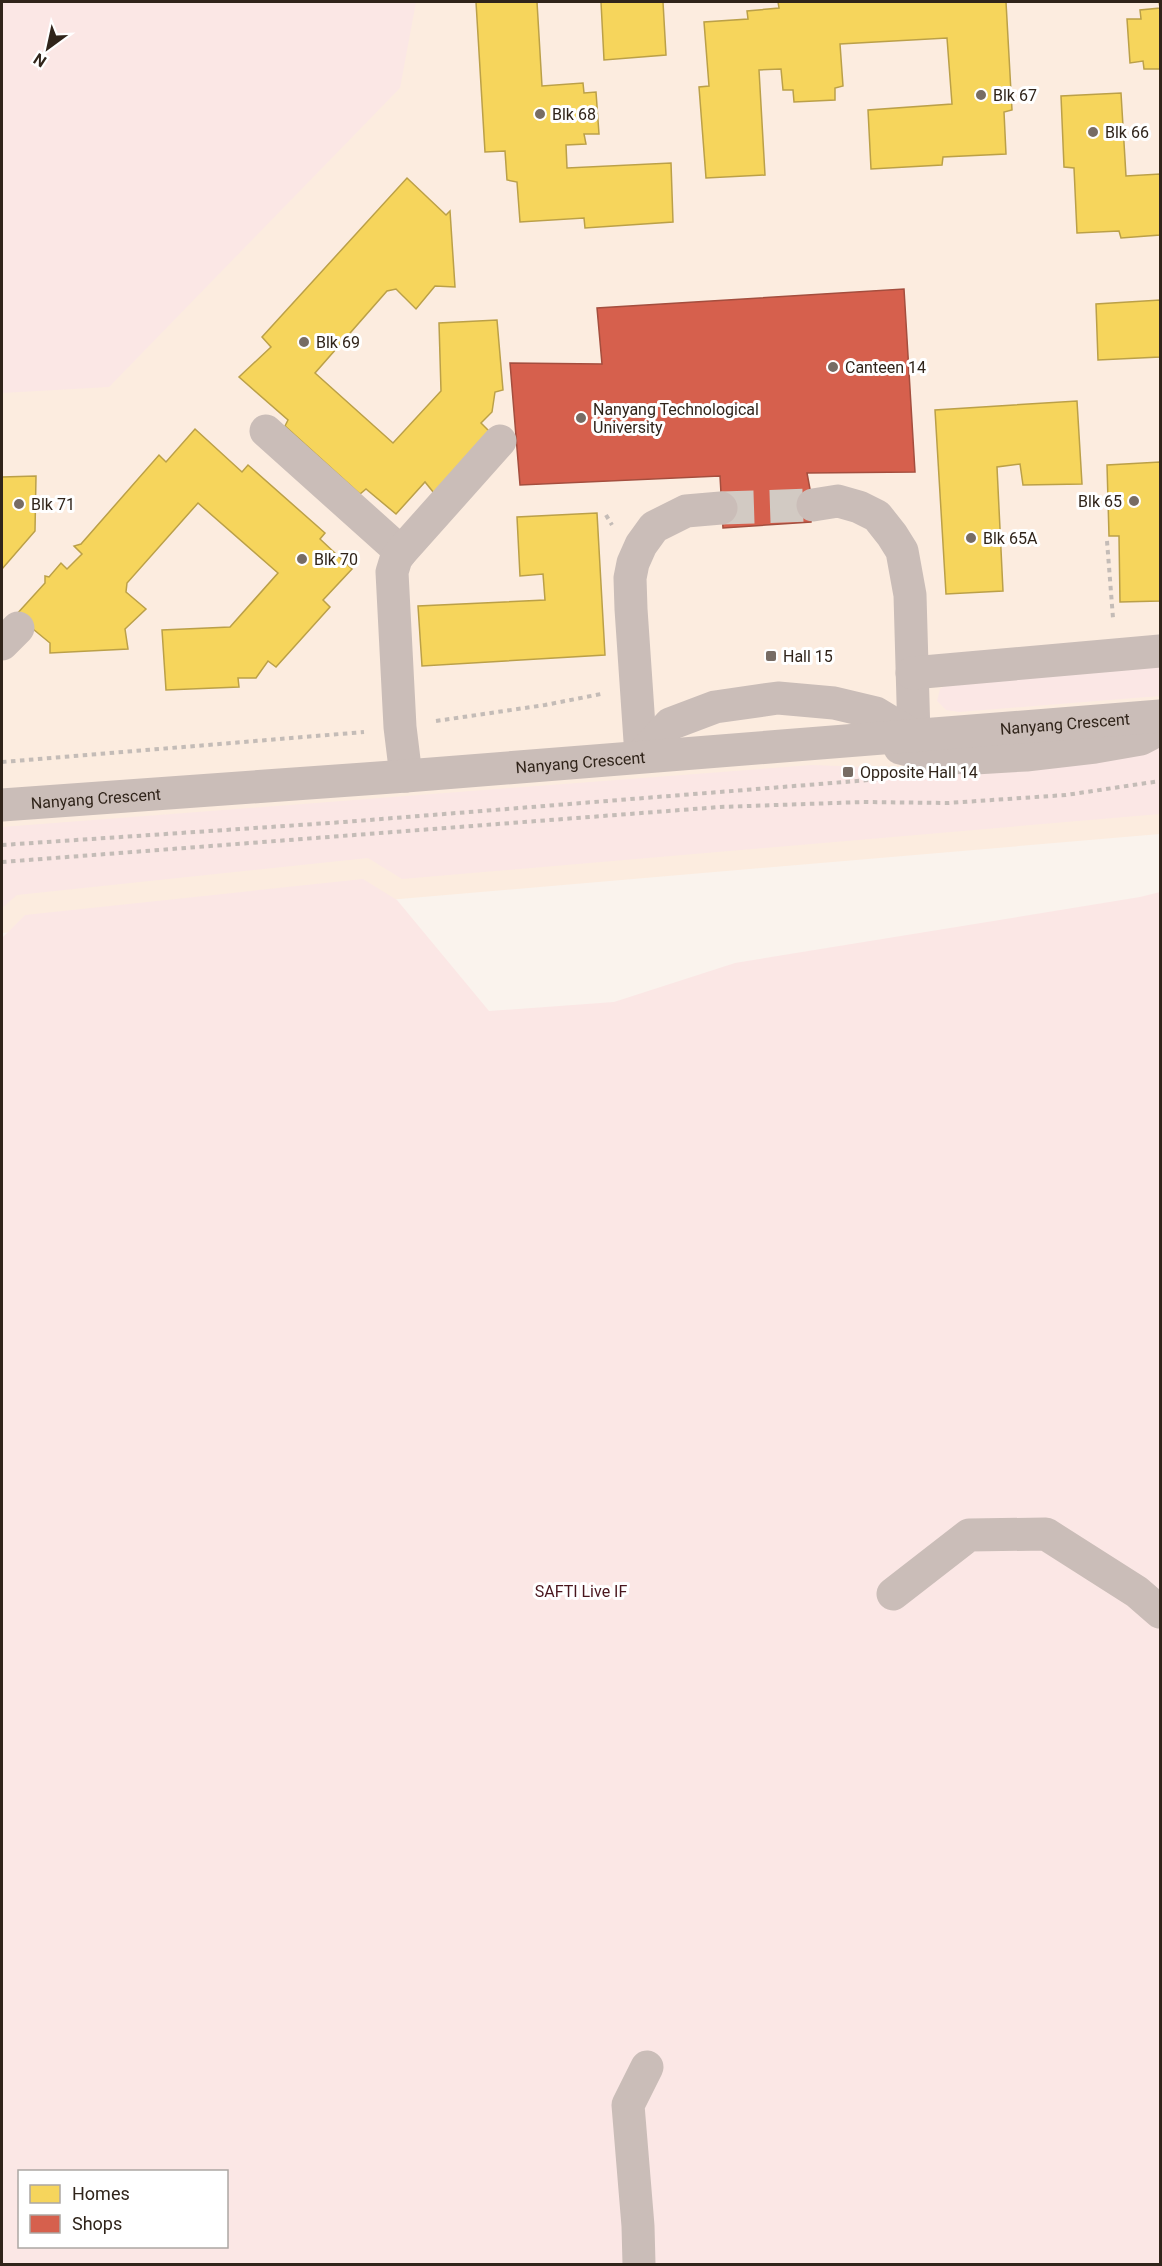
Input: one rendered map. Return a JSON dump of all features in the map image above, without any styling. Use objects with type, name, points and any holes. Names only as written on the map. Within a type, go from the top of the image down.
[{"type":"street","points":[[266,431],[401,552]]},
{"type":"street","points":[[406,776],[400,728],[392,572],[401,552],[500,441]]},
{"type":"street","points":[[813,505],[838,501],[859,507],[877,516],[902,551],[910,596],[914,736]]},
{"type":"street","points":[[641,756],[630,578],[641,545],[654,527],[686,511],[721,508]]},
{"type":"street","points":[[912,674],[1161,651]]},
{"type":"street","points":[[641,756],[670,724],[715,707],[778,698],[834,703],[876,713],[914,736]]},
{"type":"street","name":"Nanyang Crescent","points":[[2,805],[406,776],[1161,716]]},
{"type":"street","points":[[866,740],[937,757],[975,758],[1095,747],[1141,739],[1161,729]]},
{"type":"street","points":[[892,1594],[969,1535],[1046,1534],[1137,1592],[1161,1612]]},
{"type":"street","points":[[639,2265],[628,2105],[647,2067]]},
{"type":"path","points":[[1107,541],[1111,608]]},
{"type":"path","points":[[2,762],[400,728],[545,705],[637,687]]},
{"type":"path","points":[[2,845],[332,823],[886,779]]},
{"type":"path","points":[[2,862],[720,807],[862,802],[948,803],[1054,796],[1161,781]]},
{"type":"shaded area","name":"Nanyang Technological University","points":[[2,2],[1160,2],[1160,834],[2,933]]},
{"type":"green space","points":[[2,2],[416,2],[400,88],[109,387],[2,393]]},
{"type":"green space","points":[[1160,664],[1160,696],[959,712],[946,710],[937,701],[940,689],[951,681]]},
{"type":"green space","points":[[1160,741],[1160,814],[402,879],[368,858],[17,895],[2,908],[2,827],[812,765],[946,770]]},
{"type":"green space","name":"SAFTI Live IF","points":[[363,879],[397,900],[489,1011],[614,1002],[735,963],[1160,892],[1160,2264],[2,2264],[2,938],[25,915]]},
{"type":"building: Homes","name":"Blk 68","points":[[476,2],[537,2],[542,86],[583,83],[584,93],[596,92],[599,134],[584,134],[586,144],[566,145],[567,168],[671,163],[673,222],[585,228],[584,218],[520,222],[517,182],[507,180],[505,151],[485,152]]},
{"type":"building: Homes","name":"Blk 68","points":[[601,2],[663,2],[666,55],[604,60]]},
{"type":"building: Homes","name":"Blk 67","points":[[778,2],[1006,2],[1012,110],[1004,112],[1006,154],[943,157],[942,165],[871,169],[868,110],[952,104],[947,38],[840,44],[843,86],[835,88],[835,100],[794,102],[793,90],[783,90],[781,69],[759,70],[765,175],[706,178],[699,87],[709,86],[704,22],[748,19],[747,11],[779,8]]},
{"type":"building: Homes","points":[[1160,8],[1160,69],[1144,69],[1143,61],[1130,63],[1127,19],[1141,19],[1140,10]]},
{"type":"building: Homes","name":"Blk 66","points":[[1121,93],[1126,176],[1160,174],[1160,235],[1121,238],[1119,231],[1077,233],[1074,168],[1064,167],[1061,96]]},
{"type":"building: Homes","name":"Blk 69","points":[[407,178],[446,215],[450,211],[455,287],[435,286],[416,309],[396,289],[387,291],[315,373],[393,443],[441,391],[439,323],[497,320],[503,390],[495,392],[492,412],[481,423],[489,431],[434,493],[425,482],[396,514],[366,489],[360,494],[285,426],[288,420],[239,377],[271,347],[262,337]]},
{"type":"building: Homes","points":[[1160,300],[1160,357],[1098,360],[1096,304]]},
{"type":"building: Homes","name":"Blk 65A","points":[[1077,401],[1082,484],[1023,485],[1020,464],[997,467],[1003,591],[946,594],[935,410]]},
{"type":"building: Homes","name":"Blk 70","points":[[195,429],[242,472],[248,465],[325,533],[320,539],[352,569],[323,600],[330,607],[276,667],[268,661],[256,678],[238,678],[239,687],[166,690],[162,630],[230,627],[278,573],[198,503],[127,583],[126,592],[146,609],[125,629],[128,649],[50,653],[50,643],[16,615],[45,583],[45,576],[49,577],[61,563],[67,569],[82,554],[74,546],[81,544],[159,455],[166,462]]},
{"type":"building: Homes","name":"Blk 65","points":[[1160,462],[1160,601],[1120,602],[1119,536],[1109,536],[1107,465]]},
{"type":"building: Homes","name":"Blk 71","points":[[36,476],[35,531],[2,569],[2,477]]},
{"type":"building: Homes","points":[[597,513],[605,655],[422,666],[418,606],[545,600],[543,574],[520,576],[517,517]]},
{"type":"building: Shops","points":[[904,289],[915,472],[807,473],[813,505],[811,522],[723,528],[720,476],[520,485],[510,363],[602,364],[597,308]]},
{"type":"tunnel","points":[[721,508],[813,505]]},
{"type":"place","name":"Blk 67","points":[[981,95]]},
{"type":"place","name":"Blk 68","points":[[540,114]]},
{"type":"place","name":"Blk 66","points":[[1093,132]]},
{"type":"place","name":"Blk 69","points":[[304,342]]},
{"type":"place","name":"Canteen 14","points":[[833,367]]},
{"type":"place","name":"Nanyang Technological University","points":[[581,418]]},
{"type":"place","name":"Blk 65","points":[[1134,501]]},
{"type":"place","name":"Blk 71","points":[[19,504]]},
{"type":"place","name":"Blk 65A","points":[[971,538]]},
{"type":"place","name":"Blk 70","points":[[302,559]]},
{"type":"place","name":"Hall 15","points":[[771,656]]},
{"type":"place","name":"Opposite Hall 14","points":[[848,772]]}]
